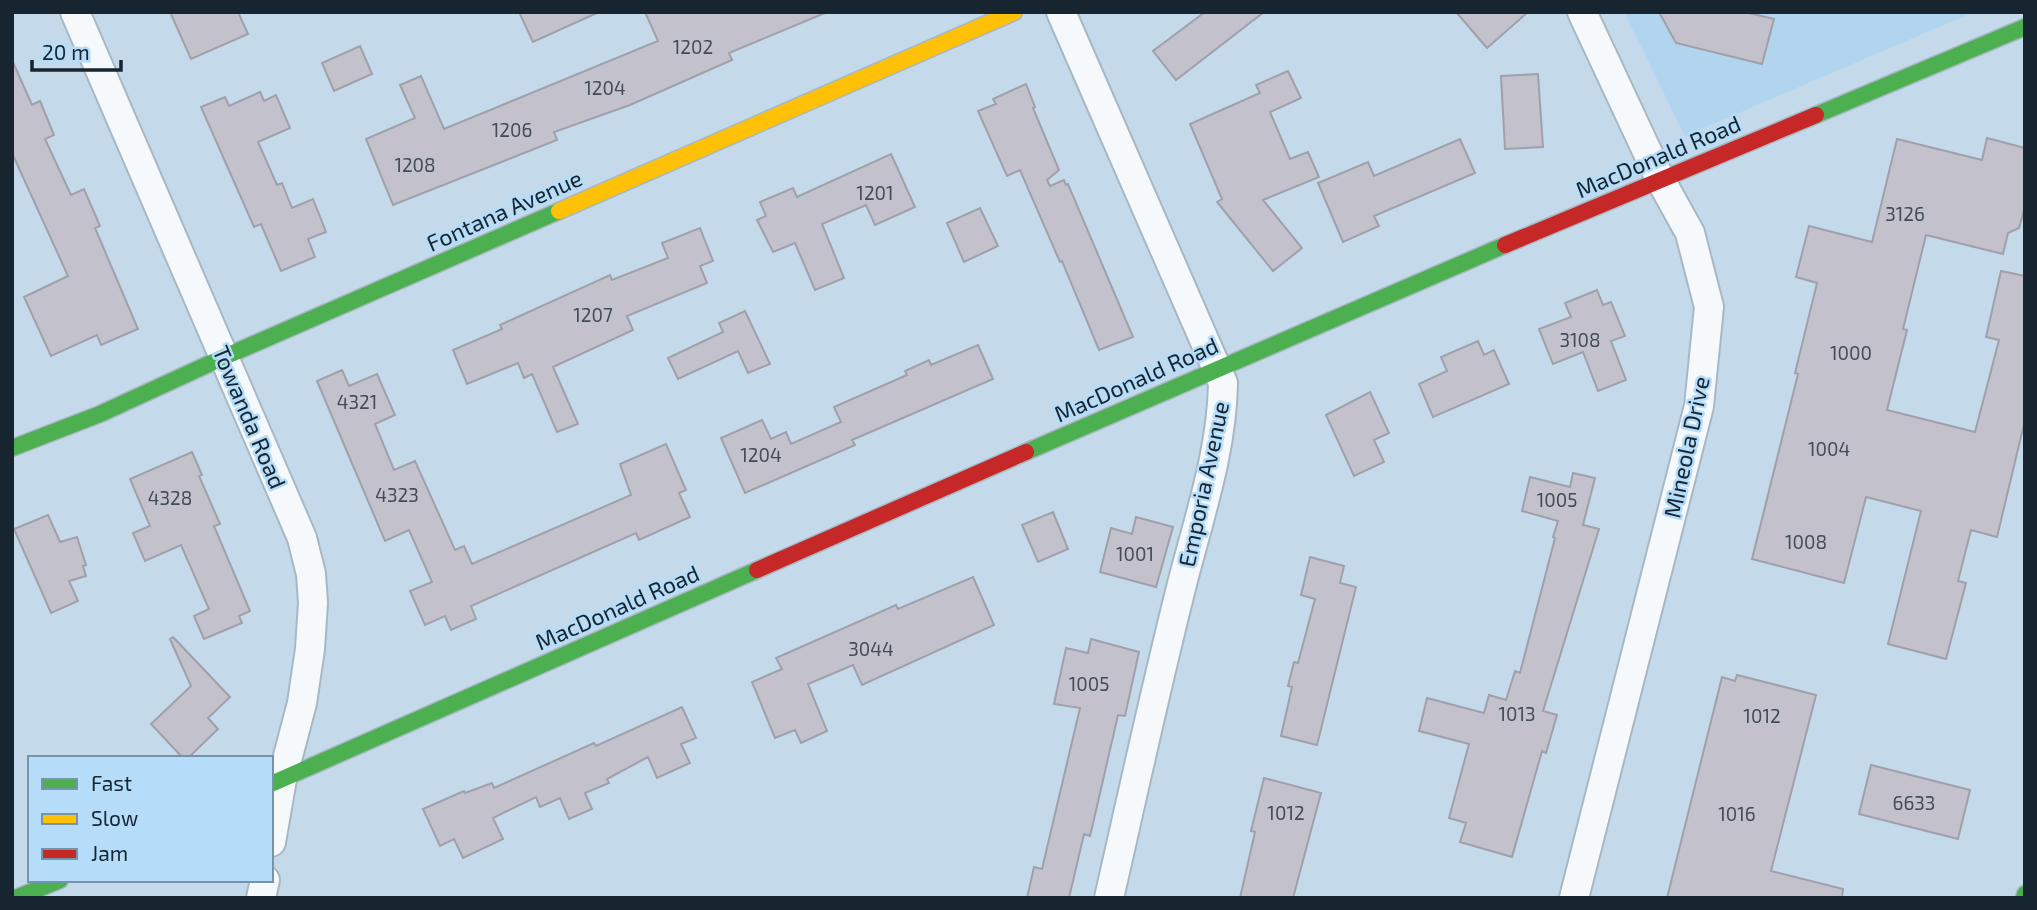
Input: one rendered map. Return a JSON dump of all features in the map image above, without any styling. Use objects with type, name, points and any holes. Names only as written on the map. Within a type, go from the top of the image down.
[{"type":"street","name":"Towanda Road","points":[[75,12],[302,538],[311,573],[313,603],[310,649],[302,703],[277,781],[273,822]]},
{"type":"street","name":"Fontana Avenue","points":[[12,448],[100,414],[1014,12]]},
{"type":"street","name":"Emporia Avenue","points":[[1061,12],[1223,383],[1222,416],[1109,898]]},
{"type":"street","name":"Mineola Drive","points":[[1574,898],[1699,406],[1709,307],[1690,233],[1660,179],[1582,12]]},
{"type":"street","name":"MacDonald Road","points":[[277,781],[1217,368],[2025,27]]},
{"type":"street","points":[[16,898],[55,882]]},
{"type":"shaded area","points":[[1624,12],[1974,12],[1685,136]]},
{"type":"building","points":[[170,12],[238,12],[248,34],[191,59]]},
{"type":"building","points":[[519,12],[599,12],[533,42]]},
{"type":"building","points":[[645,12],[825,13],[729,53],[732,60],[630,105],[554,132],[557,140],[393,205],[366,139],[415,118],[400,85],[421,76],[444,129],[658,41]]},
{"type":"building","points":[[1205,12],[1264,12],[1176,80],[1153,51]]},
{"type":"building","points":[[1456,12],[1528,12],[1487,48]]},
{"type":"building","points":[[1659,12],[1745,12],[1774,19],[1762,64],[1676,43]]},
{"type":"building","points":[[360,46],[372,74],[334,91],[322,63]]},
{"type":"building","points":[[12,60],[32,105],[40,101],[54,135],[45,139],[71,195],[84,189],[100,226],[95,228],[138,329],[101,345],[97,335],[51,356],[24,297],[68,276],[12,153]]},
{"type":"building","points":[[1288,71],[1301,98],[1270,112],[1290,159],[1308,152],[1319,177],[1263,200],[1302,248],[1273,271],[1217,202],[1222,199],[1190,124],[1260,93],[1256,85]]},
{"type":"building","points":[[1538,74],[1543,147],[1505,149],[1501,76]]},
{"type":"building","points":[[1026,84],[1059,170],[1047,180],[1050,186],[1064,180],[1066,185],[1068,184],[1133,337],[1099,350],[1020,170],[1007,176],[978,111],[996,104],[993,99]]},
{"type":"building","points":[[260,92],[264,101],[276,95],[290,128],[258,142],[277,185],[282,183],[292,208],[313,199],[326,232],[308,239],[315,257],[281,271],[261,224],[254,227],[201,107],[225,97],[229,106]]},
{"type":"building","points":[[1987,138],[2025,148],[2025,207],[2019,228],[2008,233],[2003,254],[1926,235],[1903,329],[1907,330],[1887,410],[1975,432],[1999,340],[1986,337],[2001,271],[2025,276],[2025,420],[1997,537],[1971,530],[1958,581],[1966,583],[1946,659],[1888,644],[1921,511],[1866,497],[1844,583],[1752,559],[1798,374],[1795,373],[1817,283],[1796,277],[1809,226],[1872,242],[1897,139],[1982,160]]},
{"type":"building","points":[[1460,139],[1475,173],[1374,216],[1379,226],[1343,242],[1318,183],[1368,162],[1374,176]]},
{"type":"building","points":[[891,154],[915,207],[875,225],[866,205],[822,224],[844,278],[815,290],[795,243],[773,252],[757,220],[766,216],[760,202],[793,188],[797,197]]},
{"type":"building","points":[[980,208],[998,246],[964,262],[947,223]]},
{"type":"building","points":[[700,228],[713,261],[700,266],[707,283],[627,316],[633,330],[553,367],[578,424],[557,432],[532,374],[524,378],[518,363],[467,384],[453,350],[502,329],[500,325],[610,275],[612,280],[668,258],[662,243]]},
{"type":"building","points":[[1597,290],[1603,305],[1611,302],[1625,336],[1611,341],[1626,380],[1598,391],[1583,352],[1553,364],[1539,329],[1571,317],[1565,303]]},
{"type":"building","points":[[745,311],[770,364],[748,373],[738,351],[678,379],[668,358],[723,332],[719,323]]},
{"type":"building","points":[[1478,341],[1484,355],[1494,350],[1509,384],[1433,417],[1419,384],[1447,371],[1441,357]]},
{"type":"building","points":[[978,345],[993,379],[852,440],[855,445],[745,493],[721,438],[762,420],[771,439],[786,432],[791,444],[841,422],[834,407],[907,375],[905,371],[929,360],[931,365]]},
{"type":"building","points":[[342,370],[349,386],[377,374],[395,415],[375,424],[394,470],[415,461],[455,550],[464,546],[472,564],[631,495],[620,464],[666,444],[686,490],[679,493],[690,517],[639,540],[636,533],[471,606],[476,619],[451,630],[445,616],[425,625],[410,591],[432,582],[409,530],[385,541],[317,381]]},
{"type":"building","points":[[1370,392],[1389,433],[1374,440],[1384,462],[1354,476],[1326,415]]},
{"type":"building","points":[[192,452],[202,475],[199,476],[220,524],[214,526],[250,611],[239,616],[242,623],[204,639],[194,616],[209,609],[181,545],[145,561],[133,533],[150,526],[130,479]]},
{"type":"building","points":[[1573,473],[1595,478],[1583,525],[1599,529],[1543,711],[1557,715],[1546,753],[1542,751],[1512,857],[1460,842],[1466,823],[1449,818],[1469,744],[1419,731],[1427,698],[1484,713],[1489,695],[1506,700],[1515,671],[1520,673],[1558,521],[1522,511],[1530,477],[1570,487]]},
{"type":"building","points":[[1053,512],[1068,549],[1038,562],[1022,525]]},
{"type":"building","points":[[48,515],[60,542],[77,537],[86,565],[83,566],[86,576],[69,581],[78,601],[51,613],[14,529]]},
{"type":"building","points":[[1136,517],[1173,527],[1156,587],[1100,572],[1111,528],[1132,534]]},
{"type":"building","points":[[1310,557],[1344,566],[1340,583],[1356,587],[1317,745],[1281,736],[1292,687],[1288,686],[1294,662],[1298,663],[1315,599],[1301,595]]},
{"type":"building","points":[[973,577],[994,625],[862,685],[853,665],[808,684],[827,731],[801,743],[795,730],[775,738],[752,682],[782,669],[776,658],[896,605],[898,609]]},
{"type":"building","points":[[173,637],[230,697],[208,718],[218,729],[190,756],[181,756],[151,724],[191,686],[170,639]]},
{"type":"building","points":[[1091,639],[1139,652],[1125,716],[1118,715],[1090,836],[1084,834],[1069,898],[1027,898],[1034,867],[1042,869],[1080,708],[1054,704],[1066,648],[1088,653]]},
{"type":"building","points":[[1737,675],[1816,695],[1771,871],[1843,889],[1842,898],[1667,898],[1722,677],[1735,681]]},
{"type":"building","points":[[682,707],[696,738],[681,744],[690,763],[657,778],[648,757],[607,779],[609,783],[585,793],[592,809],[569,819],[560,798],[540,807],[536,797],[493,818],[503,839],[463,858],[454,839],[440,846],[423,809],[464,791],[465,793],[492,783],[494,788]]},
{"type":"building","points":[[1871,765],[1970,790],[1958,839],[1859,814]]},
{"type":"building","points":[[1264,778],[1321,793],[1293,898],[1240,898],[1255,832],[1251,831]]},
{"type":"traffic: fast","points":[[1816,115],[2025,27]]},
{"type":"traffic: fast","points":[[12,448],[100,414],[559,211]]},
{"type":"traffic: fast","points":[[1026,452],[1505,245]]},
{"type":"traffic: fast","points":[[273,783],[757,570]]},
{"type":"traffic: fast","points":[[16,898],[55,882]]},
{"type":"traffic: fast","points":[[2024,898],[2025,894]]},
{"type":"traffic: slow","points":[[559,211],[1014,12]]},
{"type":"traffic: jam","points":[[1505,245],[1816,115]]},
{"type":"traffic: jam","points":[[757,570],[1026,452]]}]
